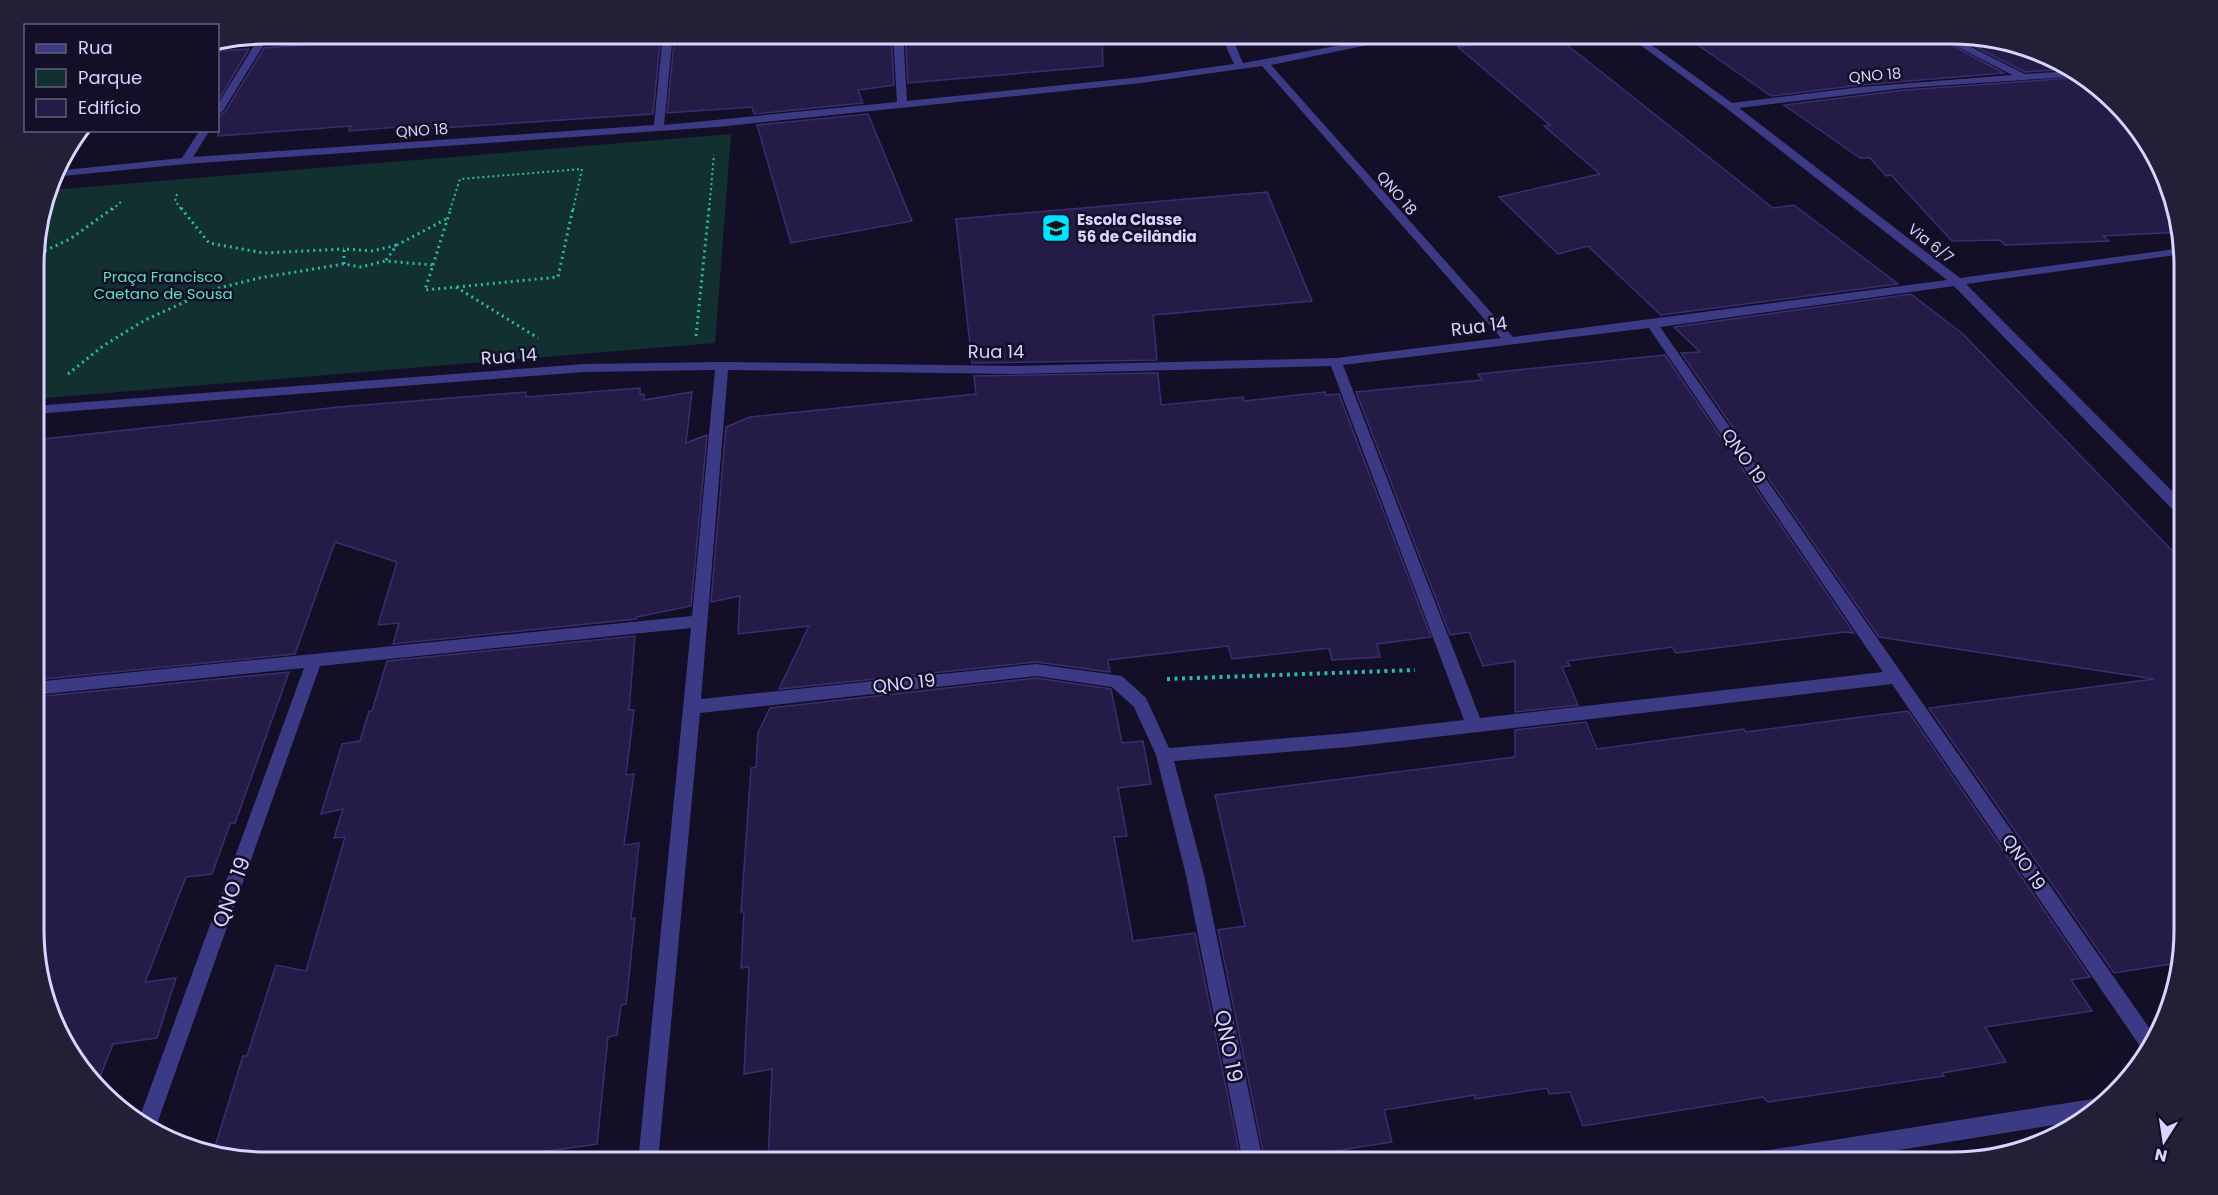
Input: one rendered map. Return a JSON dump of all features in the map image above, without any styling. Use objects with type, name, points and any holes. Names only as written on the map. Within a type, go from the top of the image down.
[{"type":"street","points":[[219,109],[259,44]]},
{"type":"street","points":[[659,128],[667,44]]},
{"type":"street","points":[[899,44],[902,105]]},
{"type":"street","points":[[1230,44],[1240,66]]},
{"type":"street","name":"QNO 18","points":[[63,173],[186,161],[717,124],[1140,80],[1264,63],[1364,44]]},
{"type":"street","name":"Via 6/7","points":[[1644,44],[1730,106],[1955,280],[2174,502]]},
{"type":"street","name":"QNO 18","points":[[1958,44],[2023,76]]},
{"type":"street","name":"QNO 18","points":[[1264,63],[1510,341]]},
{"type":"street","name":"QNO 18","points":[[1730,106],[1794,97],[2023,76],[2066,75]]},
{"type":"street","points":[[186,161],[204,132]]},
{"type":"street","points":[[1955,280],[2174,252]]},
{"type":"street","name":"Rua 14","points":[[44,409],[585,368],[722,366],[1015,370],[1336,362],[1652,324],[1955,280]]},
{"type":"street","name":"QNO 19","points":[[1652,324],[2146,1039]]},
{"type":"street","points":[[1336,362],[1450,668],[1474,725]]},
{"type":"street","points":[[649,1152],[722,366]]},
{"type":"street","points":[[44,687],[698,621]]},
{"type":"street","name":"QNO 19","points":[[149,1119],[315,660]]},
{"type":"street","name":"QNO 19","points":[[692,707],[1036,670],[1116,681],[1140,703],[1164,755],[1194,875],[1251,1152]]},
{"type":"street","points":[[1164,755],[1349,740],[1897,676]]},
{"type":"street","points":[[1820,1152],[2081,1111]]},
{"type":"path","points":[[693,367],[717,124]]},
{"type":"path","points":[[582,169],[558,277],[425,290],[448,218],[460,179],[582,169]]},
{"type":"path","points":[[180,186],[175,201],[209,243],[264,253],[344,249],[373,251],[397,245],[448,218]]},
{"type":"path","points":[[44,252],[53,249],[98,222],[124,199]]},
{"type":"path","points":[[385,261],[392,255],[397,245]]},
{"type":"path","points":[[344,249],[344,264]]},
{"type":"path","points":[[44,401],[78,365],[104,345],[184,300],[230,284],[344,264],[361,267],[385,261],[433,265]]},
{"type":"path","points":[[456,287],[585,368]]},
{"type":"path","points":[[1116,681],[1450,668]]},
{"type":"green space","name":"Praça Francisco Caetano de Sousa","points":[[731,134],[715,343],[44,398],[44,251],[45,236],[57,189]]},
{"type":"building","points":[[318,44],[660,44],[653,114],[396,131],[398,127],[349,131],[351,126],[218,136],[219,115],[225,112],[264,48]]},
{"type":"building","points":[[674,44],[892,44],[894,85],[858,90],[863,103],[754,114],[752,107],[667,113]]},
{"type":"building","points":[[906,44],[1102,44],[1103,66],[908,83]]},
{"type":"building","points":[[1474,44],[1566,44],[1773,208],[1794,205],[1898,284],[1661,315],[1588,246],[1558,254],[1499,197],[1600,174],[1544,126],[1550,125],[1458,47]]},
{"type":"building","points":[[1697,44],[1950,44],[2004,73],[1861,85],[1771,96]]},
{"type":"building","points":[[1970,44],[2024,55],[2058,70],[2025,72]]},
{"type":"building","points":[[249,49],[219,99],[219,51]]},
{"type":"building","points":[[2072,78],[2110,108],[2145,154],[2163,194],[2172,232],[2103,236],[2109,241],[2005,245],[2000,240],[1952,241],[1891,175],[1886,176],[1870,158],[1860,158],[1784,105],[1905,90]]},
{"type":"building","points":[[868,114],[912,221],[791,243],[757,125]]},
{"type":"building","points":[[1267,192],[1312,301],[1153,315],[1157,360],[972,363],[956,219]]},
{"type":"building","points":[[1911,294],[1963,334],[2174,553],[2174,944],[2172,964],[2114,973],[1929,708],[2154,679],[1879,637],[1681,353],[1700,352],[1674,327]]},
{"type":"building","points":[[1665,355],[1854,633],[1845,632],[1676,653],[1672,647],[1567,661],[1570,666],[1562,667],[1578,705],[1515,712],[1515,661],[1483,666],[1469,632],[1450,635],[1356,392],[1482,380],[1478,374]]},
{"type":"building","points":[[1158,373],[1161,405],[1243,397],[1244,401],[1325,392],[1326,395],[1339,394],[1431,637],[1377,644],[1380,657],[1332,660],[1329,648],[1232,659],[1228,646],[1108,660],[1110,672],[1036,662],[779,689],[809,626],[738,634],[740,596],[711,602],[726,427],[750,417],[976,394],[974,376]]},
{"type":"building","points":[[640,388],[640,395],[644,394],[644,400],[692,392],[686,443],[707,435],[691,606],[636,619],[393,644],[399,623],[378,625],[397,562],[335,542],[295,654],[44,679],[44,439],[339,407],[526,392],[526,397]]},
{"type":"building","points":[[635,636],[629,710],[634,710],[626,775],[634,774],[624,845],[639,843],[631,919],[635,918],[626,1004],[621,1005],[617,1035],[608,1037],[597,1144],[541,1152],[265,1152],[215,1146],[243,1056],[247,1056],[276,965],[306,971],[345,837],[334,838],[343,809],[321,814],[342,744],[360,741],[387,661]]},
{"type":"building","points":[[289,672],[235,823],[230,824],[212,874],[186,877],[145,982],[176,978],[157,1038],[113,1044],[100,1078],[73,1041],[60,1015],[45,959],[44,696]]},
{"type":"building","points":[[1036,678],[1111,689],[1122,743],[1143,741],[1151,784],[1118,788],[1127,836],[1114,837],[1133,941],[1195,933],[1239,1152],[768,1152],[772,1069],[744,1074],[749,967],[741,968],[744,912],[741,912],[751,768],[756,767],[758,733],[770,708]]},
{"type":"building","points":[[1908,711],[2090,977],[2071,980],[2092,1011],[1985,1027],[2006,1062],[1942,1073],[1944,1076],[1768,1102],[1763,1097],[1583,1126],[1570,1092],[1549,1094],[1547,1088],[1475,1099],[1475,1095],[1384,1110],[1392,1142],[1328,1152],[1263,1152],[1218,930],[1245,926],[1215,795],[1515,757],[1515,730],[1586,722],[1597,749],[1744,729],[1746,732]]},
{"type":"place","name":"Escola Classe 56 de Ceilândia","points":[[1056,228]]}]
